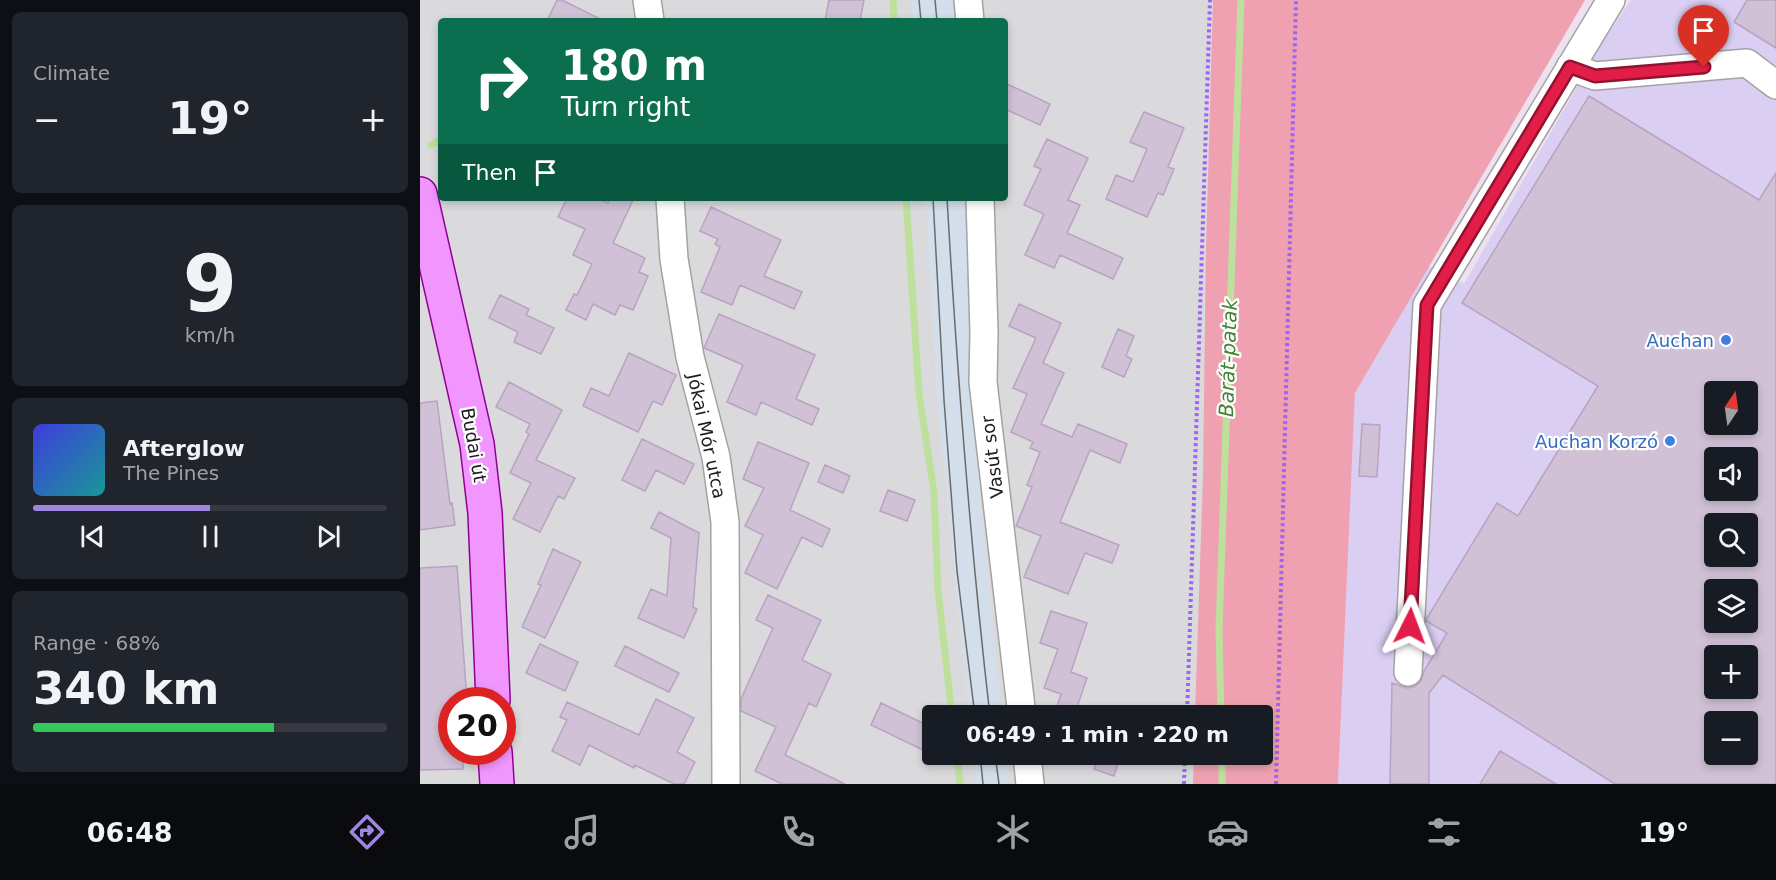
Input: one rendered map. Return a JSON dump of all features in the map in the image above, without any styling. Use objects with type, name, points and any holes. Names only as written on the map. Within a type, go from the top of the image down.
[{"type":"main road","name":"Budai út","points":[[420,195],[477,444],[485,513],[492,687]]},
{"type":"main road","points":[[496,765],[497,784]]},
{"type":"street","points":[[647,0],[650,18]]},
{"type":"street","points":[[968,0],[970,18]]},
{"type":"street","points":[[1408,672],[1427,305],[1611,0]]},
{"type":"street","points":[[1570,67],[1595,76],[1747,63],[1776,85]]},
{"type":"street","name":"Jókai Mór utca","points":[[670,201],[674,260],[690,357],[716,457],[725,522],[726,784]]},
{"type":"street","name":"Vasút sor","points":[[980,201],[984,332],[983,382],[1021,705]]},
{"type":"street","points":[[1028,765],[1030,784]]},
{"type":"path","points":[[1186,705],[1210,0]]},
{"type":"path","points":[[1276,784],[1296,0]]},
{"type":"path","points":[[1184,784],[1185,765]]},
{"type":"shaded area","points":[[420,0],[911,0],[914,18],[438,18],[438,201],[926,201],[937,394],[968,705],[922,705],[922,765],[974,765],[976,784],[420,784]]},
{"type":"shaded area","points":[[911,0],[956,0],[957,18],[914,18]]},
{"type":"shaded area","points":[[956,0],[1232,0],[1198,705],[1000,705],[969,382],[980,334],[971,201],[1008,201],[1008,18],[957,18]]},
{"type":"shaded area","points":[[1213,0],[1585,0],[1355,393],[1338,784],[1193,784],[1194,765],[1273,765],[1273,705],[1195,705],[1203,475]]},
{"type":"shaded area","points":[[1631,0],[1776,0],[1776,784],[1338,784],[1355,393],[1429,266],[1464,284],[1605,38]]},
{"type":"shaded area","points":[[926,201],[971,201],[980,334],[969,382],[1000,705],[968,705],[937,394]]},
{"type":"shaded area","points":[[974,765],[1006,765],[1008,784],[976,784]]},
{"type":"shaded area","points":[[1006,765],[1195,765],[1194,784],[1008,784]]},
{"type":"building","points":[[557,0],[562,0],[598,18],[548,18]]},
{"type":"building","points":[[829,0],[864,0],[861,18],[826,18]]},
{"type":"building","points":[[1747,0],[1776,0],[1776,48],[1734,22]]},
{"type":"building","points":[[1008,84],[1050,104],[1040,125],[1008,110]]},
{"type":"building","name":"Auchan Korzó","points":[[1589,96],[1759,200],[1776,173],[1776,784],[1615,784],[1443,675],[1429,693],[1429,784],[1390,784],[1392,683],[1407,688],[1414,687],[1421,681],[1424,671],[1447,633],[1426,621],[1427,618],[1497,503],[1518,516],[1598,386],[1462,303]]},
{"type":"building","points":[[1144,112],[1184,128],[1168,167],[1174,169],[1163,195],[1158,193],[1147,217],[1106,199],[1116,175],[1133,182],[1147,149],[1130,142]]},
{"type":"building","points":[[1047,139],[1088,158],[1068,200],[1080,205],[1067,233],[1123,258],[1113,279],[1060,255],[1054,268],[1025,255],[1044,214],[1024,205],[1041,169],[1034,166]]},
{"type":"building","points":[[566,201],[608,203],[609,201],[633,201],[613,243],[645,258],[639,272],[648,276],[633,310],[620,305],[615,315],[593,304],[586,320],[566,310],[574,294],[577,295],[592,264],[573,255],[585,229],[558,217]]},
{"type":"building","points":[[711,207],[781,240],[764,276],[802,292],[794,309],[740,285],[732,305],[701,292],[720,247],[715,244],[718,239],[700,231]]},
{"type":"building","points":[[500,295],[529,309],[526,315],[554,328],[541,354],[514,342],[518,332],[489,318]]},
{"type":"building","points":[[1019,304],[1061,323],[1043,363],[1064,373],[1041,424],[1072,437],[1078,424],[1127,444],[1120,463],[1090,450],[1060,522],[1119,545],[1112,563],[1085,553],[1068,594],[1024,577],[1041,536],[1016,526],[1032,487],[1027,485],[1040,452],[1030,448],[1033,442],[1011,432],[1027,394],[1013,388],[1036,338],[1009,326]]},
{"type":"building","points":[[719,314],[815,355],[796,399],[819,409],[812,425],[761,402],[756,415],[727,402],[743,365],[704,348]]},
{"type":"building","points":[[1118,329],[1134,336],[1126,356],[1132,359],[1124,377],[1102,367]]},
{"type":"building","points":[[629,353],[676,375],[662,405],[653,401],[638,432],[583,406],[591,388],[609,396]]},
{"type":"building","points":[[509,382],[562,410],[536,460],[575,478],[564,499],[558,496],[540,532],[513,519],[531,483],[510,473],[529,434],[526,432],[530,424],[496,407]]},
{"type":"building","points":[[437,401],[450,504],[452,503],[455,525],[420,530],[420,403]]},
{"type":"building","points":[[1362,424],[1380,425],[1377,477],[1359,476]]},
{"type":"building","points":[[642,439],[694,464],[684,484],[656,470],[645,491],[622,480]]},
{"type":"building","points":[[758,442],[809,463],[790,510],[830,529],[822,547],[802,537],[777,589],[745,573],[763,535],[745,526],[764,488],[743,479]]},
{"type":"building","points":[[825,465],[850,476],[843,493],[818,482]]},
{"type":"building","points":[[888,490],[915,500],[907,521],[880,511]]},
{"type":"building","points":[[659,512],[699,533],[693,607],[697,609],[684,638],[638,618],[651,589],[667,596],[671,538],[651,528]]},
{"type":"building","points":[[553,549],[581,562],[545,638],[522,627],[541,585],[538,584]]},
{"type":"building","points":[[457,566],[466,687],[438,687],[438,765],[463,765],[463,769],[420,770],[420,568]]},
{"type":"building","points":[[768,595],[821,620],[802,660],[831,674],[816,707],[809,703],[785,755],[845,784],[782,784],[755,771],[776,727],[741,711],[741,699],[773,628],[756,620]]},
{"type":"building","points":[[1051,611],[1087,623],[1071,672],[1087,678],[1078,705],[1058,705],[1061,694],[1044,688],[1058,649],[1040,643]]},
{"type":"building","points":[[540,644],[578,662],[565,691],[526,673]]},
{"type":"building","points":[[625,646],[679,673],[669,692],[615,666]]},
{"type":"building","points":[[656,699],[694,718],[677,752],[695,762],[684,784],[674,784],[635,765],[634,768],[589,745],[580,765],[552,751],[567,720],[560,717],[567,702],[639,735]]},
{"type":"building","points":[[881,703],[922,723],[922,750],[871,725]]},
{"type":"building","points":[[1500,751],[1556,784],[1480,784]]},
{"type":"building","points":[[1095,765],[1118,765],[1114,776],[1094,769]]},
{"type":"waterway","points":[[893,0],[894,18]]},
{"type":"waterway","name":"Barát-patak","points":[[1221,705],[1219,629],[1241,0]]},
{"type":"waterway","points":[[431,145],[438,142]]},
{"type":"waterway","points":[[906,201],[919,393],[934,493],[938,590],[951,705]]},
{"type":"waterway","points":[[958,765],[960,784]]},
{"type":"waterway","name":"Barát-patak","points":[[1222,765],[1222,784]]},
{"type":"tram line","points":[[919,0],[921,18]]},
{"type":"tram line","points":[[935,0],[937,18]]},
{"type":"tram line","points":[[933,201],[944,400],[957,571],[974,705]]},
{"type":"tram line","points":[[947,201],[965,457],[989,705]]},
{"type":"tram line","points":[[981,765],[983,784]]},
{"type":"tram line","points":[[996,765],[999,784]]},
{"type":"place","name":"Auchan","points":[[1726,340]]},
{"type":"place","name":"Auchan Korzó","points":[[1670,441]]},
{"type":"route","points":[[1410,626],[1427,305],[1570,67],[1595,76],[1704,67]]}]
